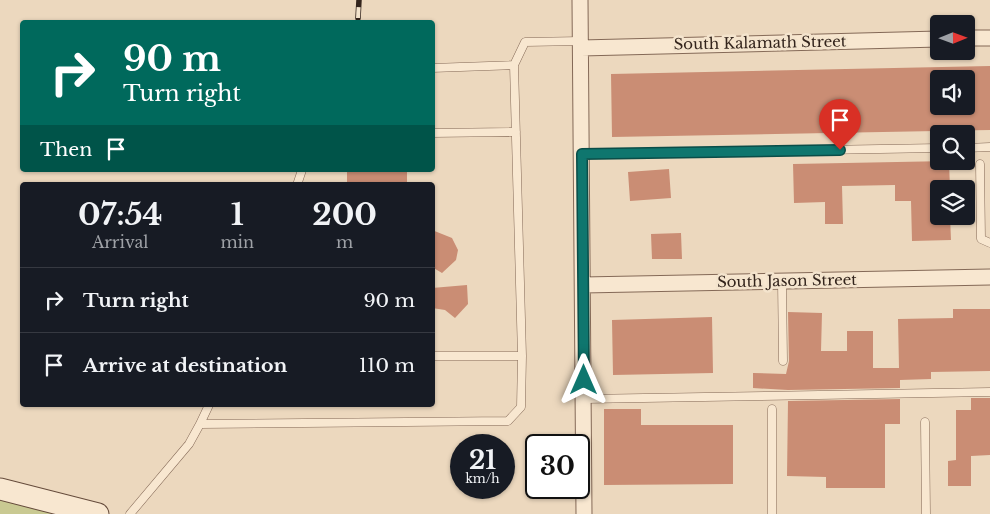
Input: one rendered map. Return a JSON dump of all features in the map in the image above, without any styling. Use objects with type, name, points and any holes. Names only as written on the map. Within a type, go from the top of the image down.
[{"type":"street","points":[[580,0],[584,514]]},
{"type":"street","points":[[975,38],[990,38]]},
{"type":"street","name":"South Kalamath Street","points":[[581,44],[930,39]]},
{"type":"street","name":"South Jason Street","points":[[583,285],[990,277]]},
{"type":"street","points":[[0,489],[98,514]]},
{"type":"lane","points":[[200,424],[508,421],[521,407],[522,356],[514,65],[525,42],[581,44]]},
{"type":"lane","points":[[435,68],[514,65]]},
{"type":"lane","points":[[435,133],[516,132]]},
{"type":"lane","points":[[975,148],[990,147]]},
{"type":"lane","points":[[582,154],[930,148]]},
{"type":"lane","points":[[980,164],[981,239],[990,243]]},
{"type":"lane","points":[[782,281],[782,360]]},
{"type":"lane","points":[[435,356],[522,356]]},
{"type":"lane","points":[[584,399],[990,392]]},
{"type":"lane","points":[[130,514],[189,444],[208,407]]},
{"type":"lane","points":[[772,409],[772,514]]},
{"type":"lane","points":[[925,422],[926,514]]},
{"type":"green space","points":[[0,496],[66,514],[0,514]]},
{"type":"building","points":[[990,66],[990,130],[975,130],[975,125],[930,125],[930,131],[612,137],[611,74]]},
{"type":"building","points":[[930,161],[930,170],[949,170],[950,180],[930,180],[930,225],[950,225],[951,240],[912,241],[911,201],[895,201],[895,185],[842,186],[843,224],[825,224],[825,202],[794,203],[793,164]]},
{"type":"building","points":[[669,169],[671,198],[630,201],[628,172]]},
{"type":"building","points":[[347,172],[407,172],[407,182],[347,182]]},
{"type":"building","points":[[435,231],[452,238],[458,250],[456,260],[442,273],[435,269]]},
{"type":"building","points":[[681,233],[682,259],[652,259],[651,234]]},
{"type":"building","points":[[467,285],[468,304],[455,318],[445,310],[435,308],[435,288]]},
{"type":"building","points":[[953,309],[990,309],[990,371],[931,372],[931,379],[900,380],[900,388],[788,390],[753,388],[753,373],[786,374],[789,361],[788,312],[822,313],[821,351],[847,351],[847,331],[873,331],[873,368],[899,368],[898,319],[953,318]]},
{"type":"building","points":[[712,317],[713,373],[613,375],[612,320]]},
{"type":"building","points":[[971,398],[990,398],[990,455],[971,456],[971,486],[948,486],[948,461],[956,460],[956,410],[971,410]]},
{"type":"building","points":[[900,399],[900,424],[885,424],[885,488],[826,488],[826,477],[787,476],[788,401]]},
{"type":"building","points":[[604,409],[641,409],[641,425],[733,425],[733,484],[604,485]]},
{"type":"railway","points":[[358,18],[359,0]]},
{"type":"route","points":[[584,380],[582,154],[840,150]]}]
